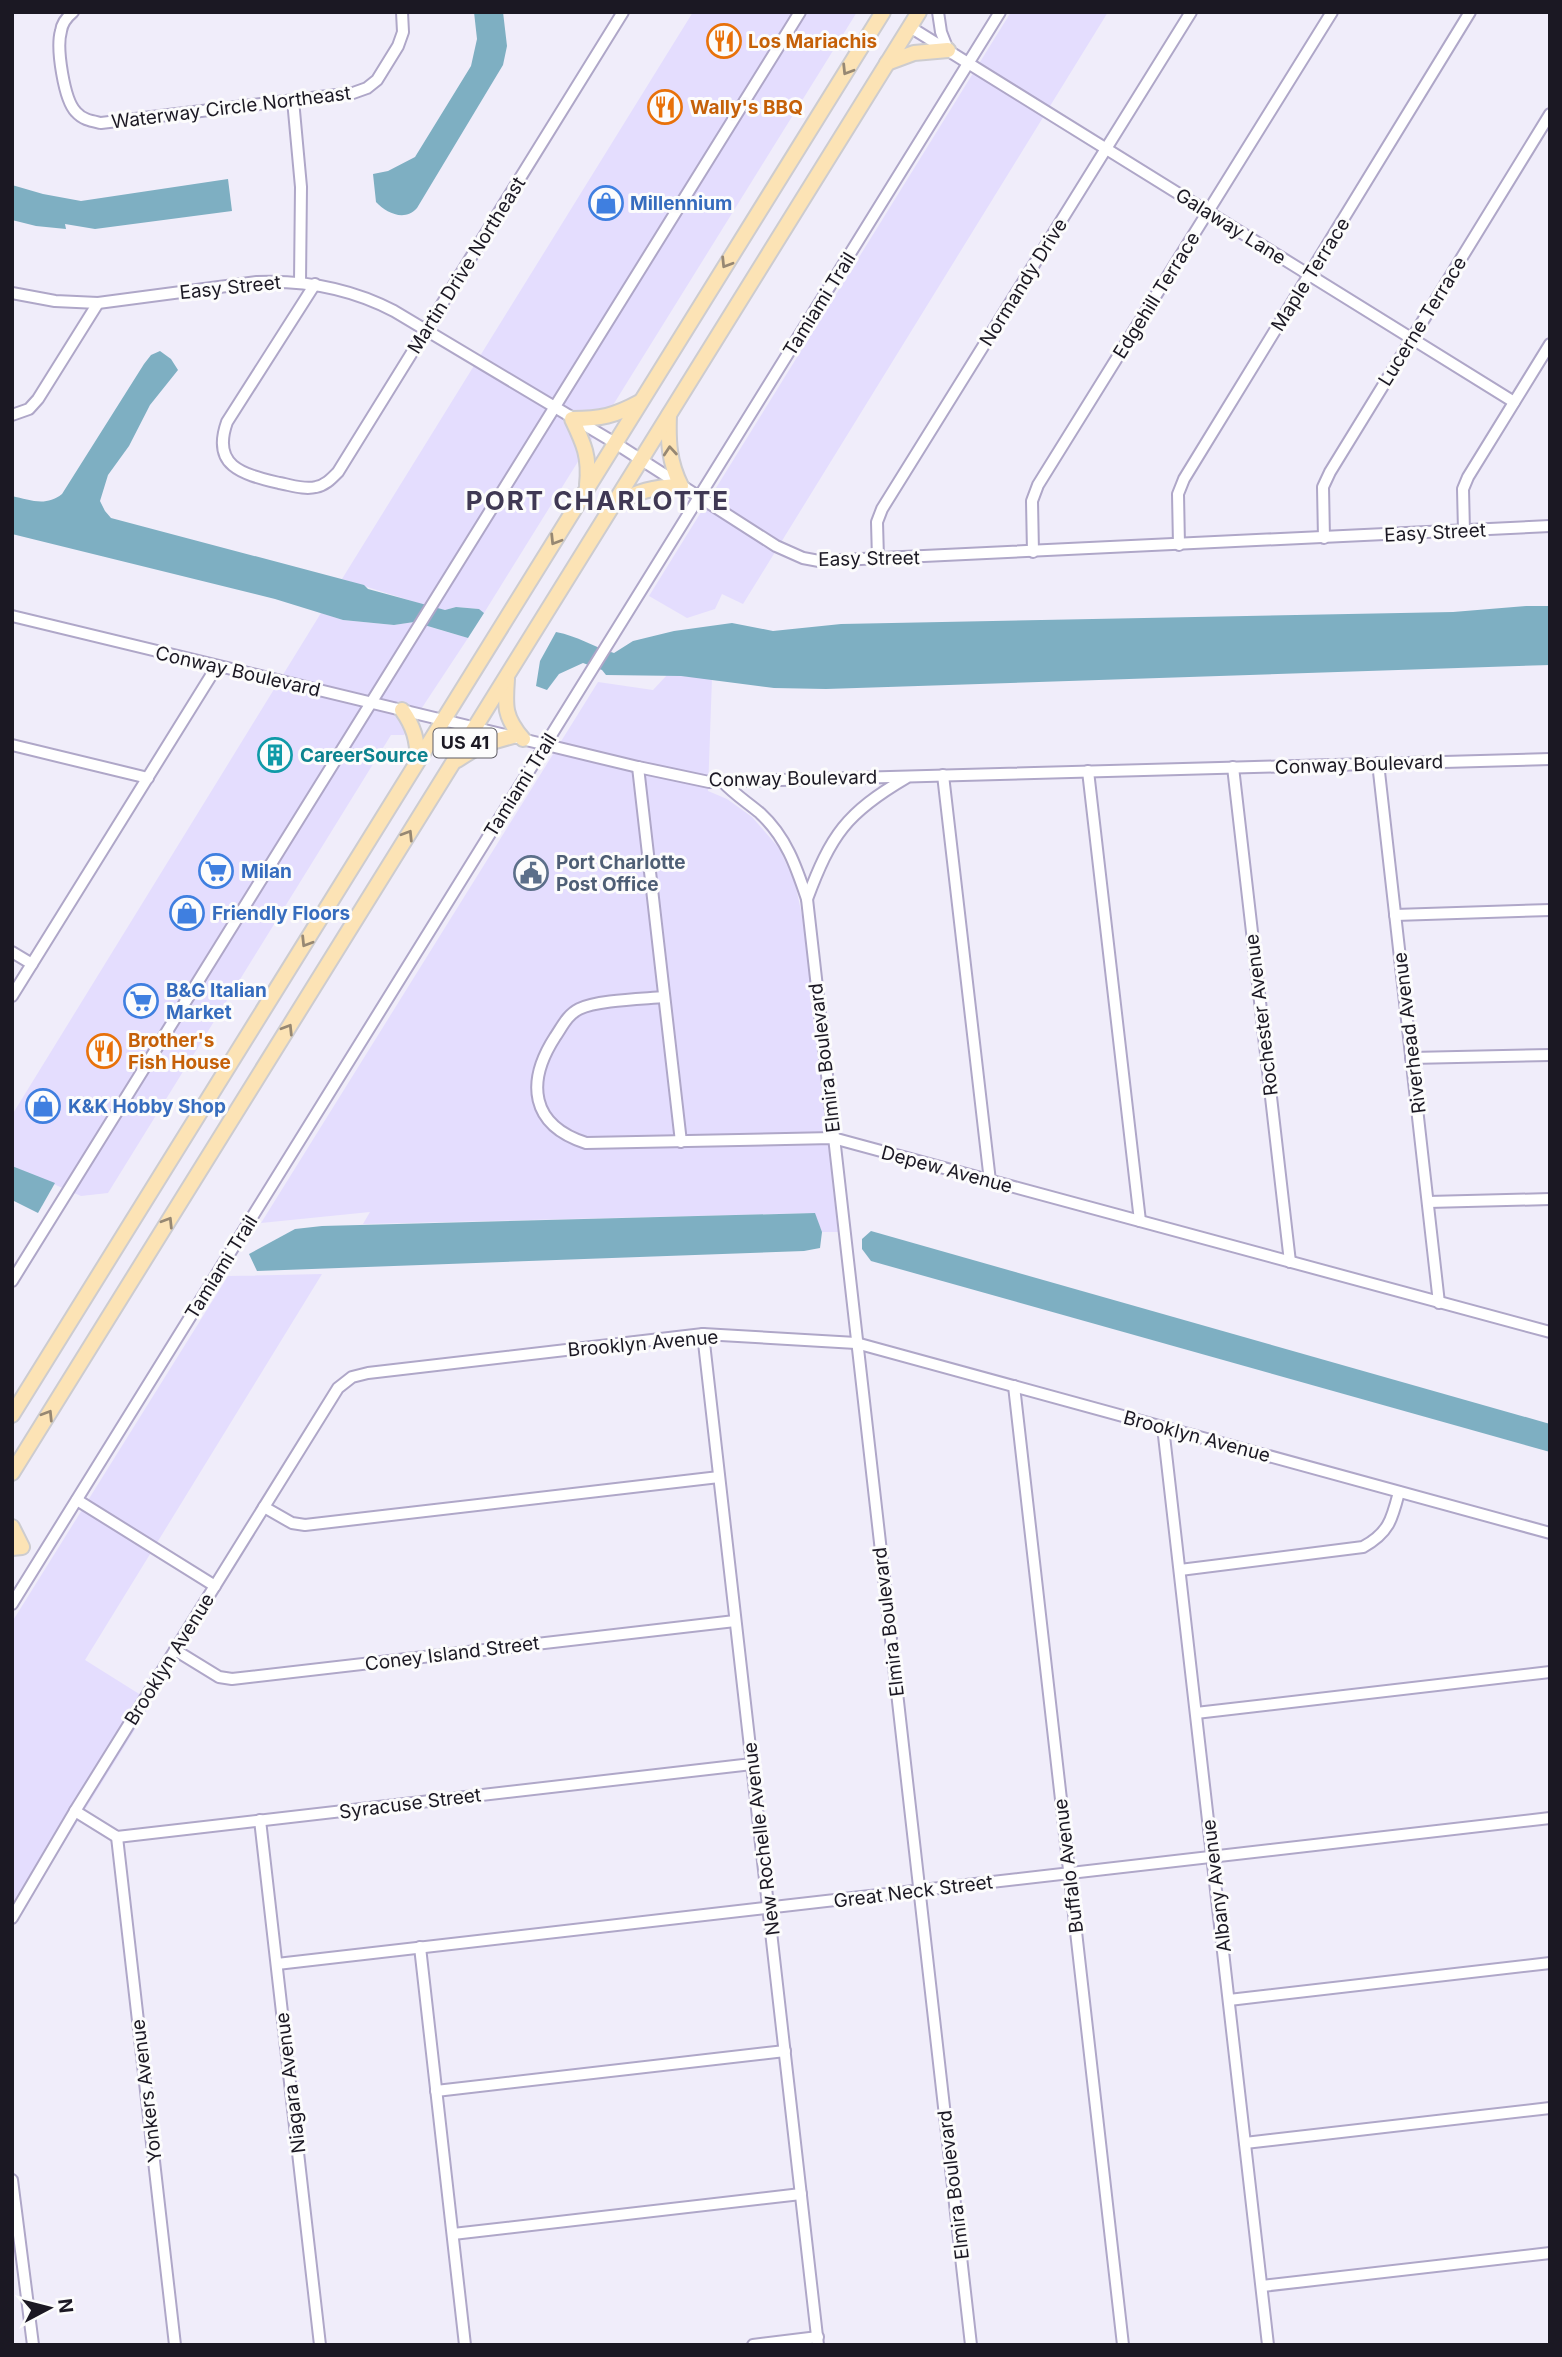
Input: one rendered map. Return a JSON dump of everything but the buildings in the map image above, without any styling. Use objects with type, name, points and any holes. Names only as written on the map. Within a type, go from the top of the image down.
[{"type":"main road","name":"US 41","points":[[12,1415],[883,12]]},
{"type":"main road","points":[[904,12],[910,27]]},
{"type":"main road","name":"US 41","points":[[12,1473],[919,12]]},
{"type":"main road","points":[[887,63],[914,53],[948,50]]},
{"type":"main road","points":[[586,489],[589,466],[585,445],[572,419],[597,419],[616,415],[641,401]]},
{"type":"main road","points":[[612,505],[638,491],[681,486],[672,468],[668,449],[669,414]]},
{"type":"main road","points":[[453,763],[481,745],[518,737],[507,713],[507,675]]},
{"type":"main road","points":[[402,710],[413,725],[417,738],[418,762]]},
{"type":"main road","points":[[12,1527],[16,1545]]},
{"type":"street","name":"Waterway Circle Northeast","points":[[73,12],[66,19],[61,31],[60,44],[69,104],[77,114],[88,121],[101,123],[353,93],[367,88],[377,80],[398,46],[403,32],[402,12]]},
{"type":"street","name":"Martin Drive Northeast","points":[[315,284],[227,422],[222,436],[223,449],[238,471],[304,488],[318,487],[338,472],[623,12]]},
{"type":"street","points":[[12,1281],[800,12]]},
{"type":"street","points":[[938,12],[941,32],[948,50]]},
{"type":"street","name":"Tamiami Trail","points":[[12,1604],[1000,12]]},
{"type":"street","name":"Normandy Drive","points":[[878,559],[877,522],[882,509],[1191,12]]},
{"type":"street","name":"Edgehill Terrace","points":[[1033,552],[1032,501],[1038,485],[1332,12]]},
{"type":"street","name":"Maple Terrace","points":[[1179,545],[1178,494],[1184,479],[1470,12]]},
{"type":"street","name":"Galaway Lane","points":[[910,27],[1514,402]]},
{"type":"street","points":[[293,100],[301,187],[300,282]]},
{"type":"street","name":"Lucerne Terrace","points":[[1324,538],[1324,487],[1330,472],[1550,114]]},
{"type":"street","name":"Easy Street","points":[[12,293],[55,301],[98,303],[257,282],[300,282],[342,290],[382,304],[615,443],[776,546],[803,558],[834,561],[1550,526]]},
{"type":"street","points":[[12,415],[29,409],[38,399],[98,303]]},
{"type":"street","points":[[1464,531],[1463,489],[1468,477],[1550,344]]},
{"type":"street","name":"Conway Boulevard","points":[[12,617],[709,782],[1550,759]]},
{"type":"street","points":[[12,996],[217,666]]},
{"type":"street","points":[[12,745],[148,778]]},
{"type":"street","name":"Riverhead Avenue","points":[[1378,763],[1439,1303]]},
{"type":"street","points":[[638,767],[681,1142]]},
{"type":"street","name":"Rochester Avenue","points":[[1233,767],[1290,1262]]},
{"type":"street","points":[[1088,771],[1140,1222]]},
{"type":"street","points":[[943,775],[990,1181]]},
{"type":"street","name":"Elmira Boulevard","points":[[807,899],[824,854],[839,830],[873,799],[909,776]]},
{"type":"street","name":"Elmira Boulevard","points":[[722,781],[736,796],[760,813],[779,834],[794,859],[807,899],[971,2345]]},
{"type":"street","points":[[1395,915],[1550,910]]},
{"type":"street","points":[[12,952],[32,964]]},
{"type":"street","name":"Depew Avenue","points":[[664,997],[591,1005],[578,1009],[568,1017],[545,1052],[536,1084],[539,1101],[556,1129],[570,1138],[586,1143],[833,1138],[1550,1332]]},
{"type":"street","points":[[1411,1058],[1550,1055]]},
{"type":"street","points":[[1428,1202],[1550,1199]]},
{"type":"street","name":"Brooklyn Avenue","points":[[12,1918],[75,1811],[338,1388],[352,1377],[703,1334],[856,1343],[1550,1533]]},
{"type":"street","name":"New Rochelle Avenue","points":[[703,1334],[818,2341]]},
{"type":"street","name":"Buffalo Avenue","points":[[1014,1386],[1123,2345]]},
{"type":"street","name":"Albany Avenue","points":[[1163,1427],[1268,2345]]},
{"type":"street","points":[[264,1507],[292,1523],[305,1525],[719,1477]]},
{"type":"street","points":[[1180,1570],[1363,1548],[1377,1539],[1388,1527],[1399,1492]]},
{"type":"street","points":[[77,1500],[215,1586]]},
{"type":"street","points":[[16,1545],[40,1558]]},
{"type":"street","name":"Coney Island Street","points":[[175,1650],[219,1677],[232,1679],[735,1621]]},
{"type":"street","points":[[1196,1713],[1550,1672]]},
{"type":"street","name":"Syracuse Street","points":[[117,1837],[752,1764]]},
{"type":"street","points":[[75,1811],[117,1837]]},
{"type":"street","name":"Great Neck Street","points":[[277,1964],[1550,1818]]},
{"type":"street","name":"Niagara Avenue","points":[[260,1820],[320,2345]]},
{"type":"street","name":"Yonkers Avenue","points":[[117,1837],[175,2345]]},
{"type":"street","points":[[420,1947],[465,2345]]},
{"type":"street","points":[[1229,2000],[1550,1963]]},
{"type":"street","points":[[436,2091],[785,2050]]},
{"type":"street","points":[[1245,2143],[1550,2108]]},
{"type":"street","points":[[12,2180],[17,2258],[33,2345]]},
{"type":"street","points":[[453,2234],[801,2194]]},
{"type":"street","points":[[1262,2286],[1550,2253]]},
{"type":"street","points":[[753,2345],[818,2341]]},
{"type":"shaded area","points":[[693,12],[857,12],[484,613],[479,609],[456,607],[445,610],[424,605],[342,579]]},
{"type":"shaded area","points":[[1011,12],[1108,12],[743,604],[722,594],[715,609],[687,618],[649,596]]},
{"type":"shaded area","points":[[321,613],[343,620],[394,625],[413,622],[468,638],[404,735],[391,735],[108,1193],[81,1196],[12,1166],[12,1115]]},
{"type":"shaded area","points":[[667,675],[712,678],[708,791],[727,799],[752,817],[779,848],[795,883],[803,920],[838,1232],[822,1232],[814,1213],[363,1224],[370,1212],[261,1223],[598,682],[653,690]]},
{"type":"shaded area","points":[[322,1274],[85,1660],[152,1702],[12,1927],[12,1622],[228,1276]]},
{"type":"water","points":[[474,12],[503,12],[507,46],[503,65],[417,208],[407,215],[385,210],[376,202],[373,174],[388,171],[415,157],[471,66],[477,39]]},
{"type":"water","points":[[228,179],[232,211],[95,229],[65,224],[66,229],[36,226],[12,220],[12,185],[81,201]]},
{"type":"water","points":[[160,351],[171,359],[178,370],[150,405],[129,446],[108,475],[100,501],[111,518],[364,585],[368,589],[445,610],[456,607],[479,609],[484,613],[468,638],[414,622],[394,625],[343,620],[275,599],[12,534],[12,496],[44,501],[62,494],[144,364],[151,355]]},
{"type":"water","points":[[1550,606],[1550,665],[826,689],[774,688],[681,676],[606,675],[602,670],[583,663],[559,674],[547,690],[536,686],[540,661],[556,632],[614,653],[633,641],[674,631],[732,623],[773,631],[841,624],[1453,612]]},
{"type":"water","points":[[12,1166],[55,1183],[38,1213],[12,1200]]},
{"type":"water","points":[[815,1213],[822,1232],[820,1248],[804,1251],[257,1271],[249,1254],[295,1229],[322,1226]]},
{"type":"water","points":[[871,1231],[1550,1424],[1550,1452],[871,1261],[862,1249],[862,1239]]},
{"type":"place","name":"Los Mariachis","points":[[724,41]]},
{"type":"place","name":"Wally's BBQ","points":[[665,107]]},
{"type":"place","name":"Millennium","points":[[606,203]]},
{"type":"place","name":"CareerSource","points":[[275,755]]},
{"type":"place","name":"Milan","points":[[216,871]]},
{"type":"place","name":"Port Charlotte Post Office","points":[[531,873]]},
{"type":"place","name":"Friendly Floors","points":[[187,913]]},
{"type":"place","name":"B&G Italian Market","points":[[141,1001]]},
{"type":"place","name":"Brother's Fish House","points":[[104,1051]]},
{"type":"place","name":"K&K Hobby Shop","points":[[43,1106]]},
{"type":"district","name":"PORT CHARLOTTE","points":[[598,501]]}]
